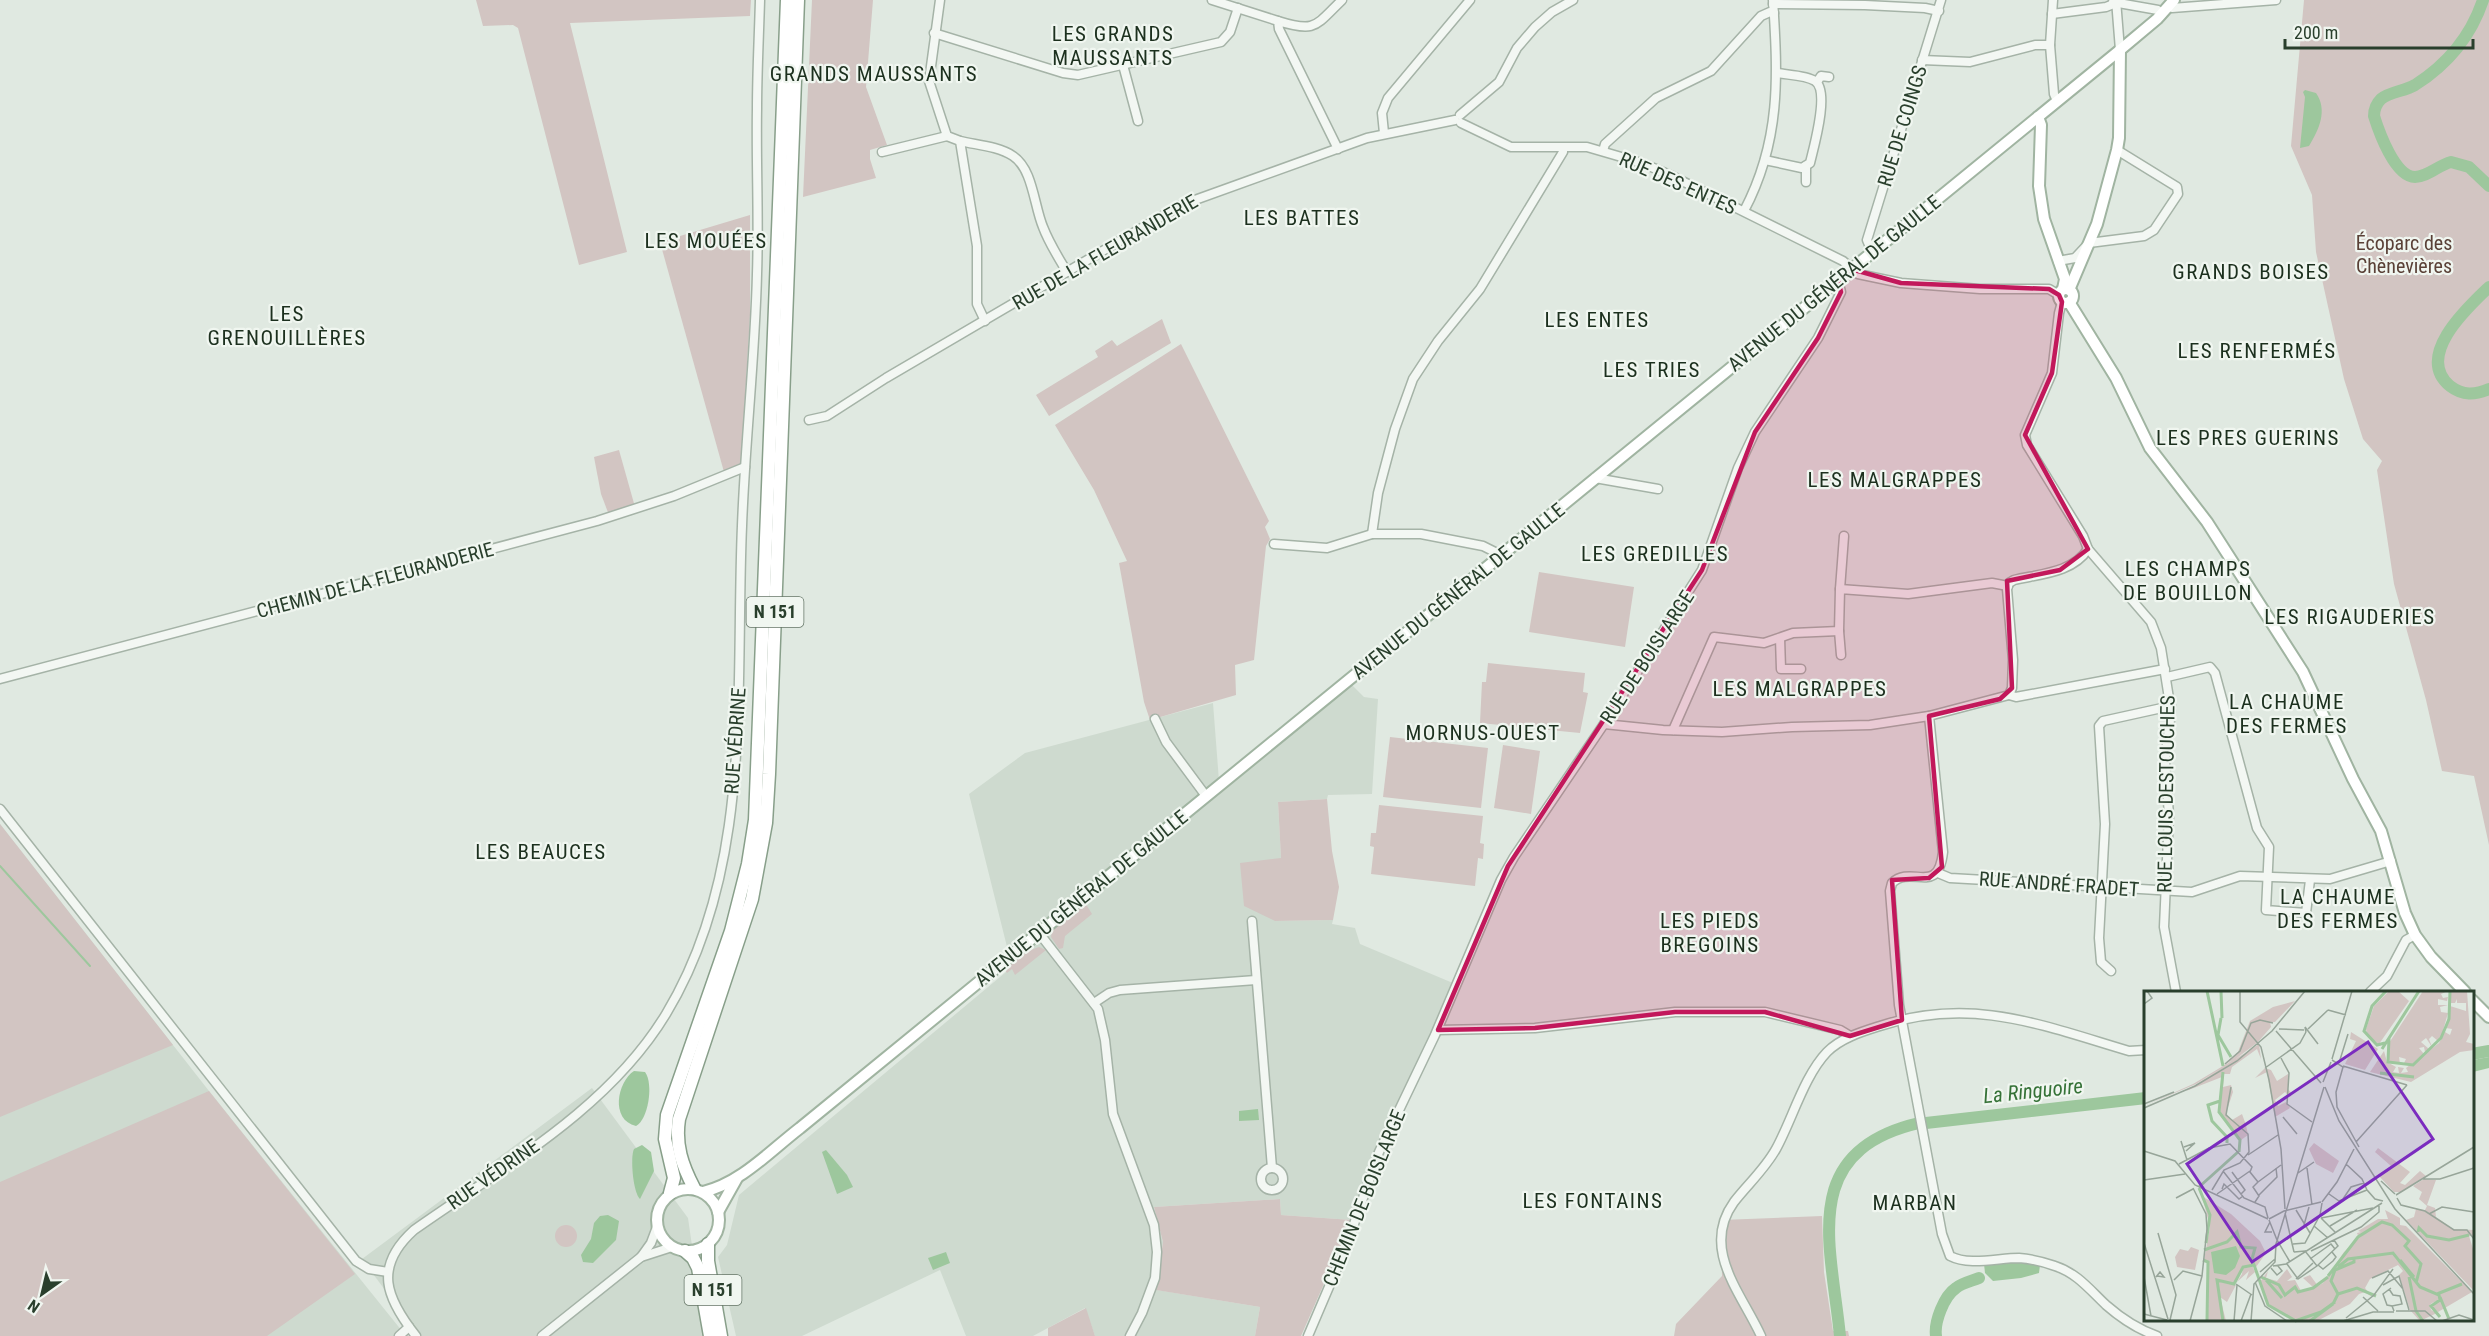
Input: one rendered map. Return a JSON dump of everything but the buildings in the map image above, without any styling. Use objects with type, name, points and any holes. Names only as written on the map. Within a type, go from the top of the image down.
[{"type":"highway","name":"N 151","points":[[670,1193],[674,1178],[665,1139],[667,1115],[731,931],[748,864],[755,820],[787,0]]},
{"type":"highway","name":"N 151","points":[[698,1190],[680,1157],[677,1138],[679,1119],[752,899],[766,823],[770,774],[797,20],[800,0]]},
{"type":"highway","name":"N 151","points":[[708,1244],[707,1256],[721,1336]]},
{"type":"highway","name":"N 151","points":[[685,1251],[693,1258],[698,1268],[710,1336]]},
{"type":"main road","name":"AVENUE DU GÉNÉRAL DE GAULLE","points":[[698,1190],[720,1187],[738,1178],[2120,50],[2168,7]]},
{"type":"main road","points":[[2065,296],[2090,243],[2117,150],[2120,50]]},
{"type":"main road","points":[[2038,117],[2041,125],[2039,186],[2044,219],[2065,279],[2065,296],[2116,378],[2150,448],[2207,522],[2302,672],[2378,824],[2405,913],[2415,935],[2431,957],[2463,991]]},
{"type":"main road","points":[[2474,1002],[2489,1017]]},
{"type":"main road","name":"AVENUE DU GÉNÉRAL DE GAULLE","points":[[718,1212],[738,1178]]},
{"type":"main road","points":[[685,1188],[698,1190],[710,1197],[718,1212],[717,1230],[708,1244],[693,1251],[672,1247],[660,1235],[657,1227],[656,1219],[660,1204],[670,1193],[685,1188]]},
{"type":"street","name":"RUE VÉDRINE","points":[[388,1272],[399,1245],[414,1230],[563,1126],[624,1070],[648,1041],[684,983],[708,924],[717,890],[730,810],[738,701],[745,467],[757,275],[760,0]]},
{"type":"street","points":[[940,0],[934,33],[930,84],[947,136]]},
{"type":"street","points":[[1212,0],[1308,28],[1316,25],[1342,0]]},
{"type":"street","points":[[1384,133],[1382,113],[1388,98],[1470,0]]},
{"type":"street","points":[[1459,119],[1497,84],[1516,48],[1535,27],[1552,12],[1572,0]]},
{"type":"street","name":"RUE DE COINGS","points":[[1872,252],[1867,240],[1941,0]]},
{"type":"street","points":[[2054,0],[2050,45],[2054,94],[2057,101]]},
{"type":"street","points":[[2052,14],[2063,15],[2106,7],[2114,1],[2158,10],[2168,7],[2276,0]]},
{"type":"street","points":[[2114,1],[2120,50]]},
{"type":"street","points":[[1774,6],[1865,4],[1939,11]]},
{"type":"street","points":[[1744,211],[1760,180],[1776,99],[1778,73],[1774,6]]},
{"type":"street","points":[[1603,151],[1605,144],[1656,98],[1699,79],[1714,69],[1761,16],[1770,12],[1774,6]]},
{"type":"street","points":[[934,33],[1069,74],[1084,74],[1221,42],[1230,32],[1238,8]]},
{"type":"street","points":[[1278,21],[1279,29],[1338,149]]},
{"type":"street","points":[[1922,60],[1970,62],[2035,45],[2050,45]]},
{"type":"street","points":[[1123,65],[1138,121]]},
{"type":"street","points":[[1765,160],[1802,168],[1806,166],[1810,163],[1819,125],[1821,88],[1817,82],[1778,73]]},
{"type":"street","points":[[1817,82],[1821,76],[1829,76]]},
{"type":"street","name":"RUE DE LA FLEURANDERIE","points":[[809,420],[827,416],[886,378],[1181,205],[1384,133],[1459,119]]},
{"type":"street","name":"RUE DES ENTES","points":[[1459,119],[1511,147],[1587,147],[1642,163],[1843,261],[1851,269],[1867,277],[1980,289],[2049,289],[2065,296]]},
{"type":"street","points":[[882,152],[947,136],[1004,151],[1022,164],[1042,224],[1066,272]]},
{"type":"street","points":[[960,141],[977,246],[977,304],[985,321]]},
{"type":"street","points":[[1372,534],[1378,493],[1395,429],[1413,379],[1438,341],[1480,289],[1563,152],[1563,148]]},
{"type":"street","points":[[2058,261],[2075,258],[2090,243],[2144,236],[2154,230],[2178,194],[2177,187],[2117,150]]},
{"type":"street","points":[[1806,166],[1806,182]]},
{"type":"street","name":"RUE DE BOISLARGE","points":[[1438,1030],[1492,898],[1509,866],[1604,724],[1702,570],[1738,468],[1767,412],[1818,338],[1841,292],[1838,280]]},
{"type":"street","name":"RUE LOUIS DESTOUCHES","points":[[2065,296],[2052,373],[2025,435],[2027,445],[2083,536],[2088,549],[2151,622],[2162,648],[2171,706],[2165,762],[2169,815],[2164,927],[2176,991]]},
{"type":"street","name":"CHEMIN DE LA FLEURANDERIE","points":[[0,679],[607,518],[674,496],[745,467]]},
{"type":"street","points":[[1595,478],[1658,489]]},
{"type":"street","points":[[1274,544],[1309,548],[1331,547],[1372,534],[1430,535],[1483,546],[1501,555]]},
{"type":"street","points":[[1841,655],[1840,589],[1845,536]]},
{"type":"street","points":[[2009,695],[2012,688],[2013,660],[2008,586],[2014,580],[2060,570],[2074,564],[2088,549]]},
{"type":"street","points":[[1840,589],[1908,594],[1992,583],[2008,586]]},
{"type":"street","points":[[1673,730],[1714,637],[1764,643],[1793,633],[1839,631]]},
{"type":"street","points":[[1780,638],[1781,669],[1801,669]]},
{"type":"street","points":[[1604,724],[1722,732],[1893,723],[2009,695],[2016,697],[2210,667],[2215,673],[2257,828],[2269,847],[2266,910],[2306,913],[2310,880]]},
{"type":"street","points":[[2111,971],[2101,962],[2099,938],[2105,824],[2099,726],[2103,721],[2171,706]]},
{"type":"street","points":[[1929,716],[1943,852],[1942,867],[1938,873],[1929,878],[1901,878],[1892,883],[1890,891],[1902,1020],[1942,1234],[1950,1256],[1968,1260],[2021,1258],[2055,1265],[2069,1271],[2086,1284],[2124,1320],[2138,1329],[2157,1336]]},
{"type":"street","points":[[1155,719],[1166,742],[1206,796]]},
{"type":"street","points":[[0,809],[356,1261],[369,1269],[388,1272],[390,1297],[398,1313],[416,1336]]},
{"type":"street","name":"RUE ANDRÉ FRADET","points":[[1938,873],[1950,878],[2192,892],[2240,876],[2330,879],[2391,861]]},
{"type":"street","points":[[1252,921],[1272,1168]]},
{"type":"street","points":[[1039,933],[1094,1003],[1101,1019],[1113,1114],[1157,1236],[1157,1261],[1153,1285],[1130,1336]]},
{"type":"street","points":[[2372,991],[2387,976],[2406,940],[2415,935]]},
{"type":"street","points":[[1094,1003],[1109,993],[1120,990],[1256,980]]},
{"type":"street","points":[[1438,1030],[1535,1029],[1675,1012],[1765,1012],[1840,1030],[1850,1036]]},
{"type":"street","points":[[1761,1336],[1732,1285],[1724,1256],[1721,1229],[1733,1203],[1762,1171],[1776,1149],[1812,1075],[1827,1052],[1850,1036],[1902,1020],[1976,1012],[2019,1018],[2129,1051],[2144,1050]]},
{"type":"street","name":"CHEMIN DE BOISLARGE","points":[[1308,1336],[1346,1247],[1379,1152],[1438,1030]]},
{"type":"street","points":[[542,1336],[641,1257],[651,1244],[657,1227]]},
{"type":"street","points":[[641,1257],[672,1247]]},
{"type":"street","points":[[399,1336],[409,1328]]},
{"type":"highlighted area","points":[[1851,269],[1901,283],[2049,289],[2059,295],[2062,302],[2052,373],[2025,435],[2088,549],[2060,570],[2007,581],[2012,688],[2000,699],[1929,716],[1942,867],[1929,878],[1892,880],[1902,1020],[1850,1036],[1765,1012],[1675,1012],[1535,1028],[1438,1030],[1508,866],[1702,570],[1755,432],[1818,338],[1841,292],[1838,280]]},
{"type":"shaded area","points":[[2305,90],[2316,93],[2320,100],[2322,113],[2319,127],[2309,146],[2300,148],[2305,97],[2303,92]]},
{"type":"shaded area","points":[[1349,682],[1364,697],[1378,699],[1372,794],[1328,795],[1327,799],[1278,802],[1281,858],[1275,921],[1333,920],[1332,924],[1355,928],[1360,944],[1460,986],[1352,1220],[1281,1215],[1280,1199],[1154,1207],[1163,1242],[1157,1290],[1260,1307],[1255,1336],[1095,1336],[1085,1308],[1033,1336],[966,1336],[940,1270],[802,1336],[736,1336],[718,1257],[727,1245],[739,1195],[1012,967],[969,794],[1025,753],[1213,703],[1219,781]]},
{"type":"shaded area","points":[[0,824],[209,1091],[406,1336],[0,1336]]},
{"type":"shaded area","points":[[2489,1057],[2489,1068],[2474,1072],[2474,1060]]},
{"type":"shaded area","points":[[634,1071],[645,1072],[649,1085],[644,1117],[636,1126],[622,1116],[619,1109],[623,1083]]},
{"type":"shaded area","points":[[592,1088],[688,1218],[705,1336],[419,1336],[362,1259]]},
{"type":"shaded area","points":[[1258,1109],[1259,1120],[1239,1121],[1239,1111]]},
{"type":"shaded area","points":[[642,1145],[651,1152],[654,1171],[640,1199],[634,1183],[632,1159],[634,1149]]},
{"type":"shaded area","points":[[826,1150],[847,1175],[853,1187],[837,1194],[822,1152]]},
{"type":"shaded area","points":[[608,1215],[619,1221],[616,1240],[593,1263],[583,1262],[581,1255],[591,1239],[594,1223],[600,1216]]},
{"type":"shaded area","points":[[946,1252],[950,1263],[933,1270],[928,1258]]},
{"type":"shaded area","points":[[2010,1262],[2040,1265],[2039,1273],[2021,1278],[1993,1281],[1985,1273],[1984,1264]]},
{"type":"green space","points":[[476,0],[751,0],[750,16],[570,23],[627,252],[579,265],[518,28],[513,25],[483,26]]},
{"type":"green space","points":[[812,0],[873,0],[866,87],[887,145],[870,150],[870,159],[876,178],[803,197]]},
{"type":"green space","name":"Écoparc des Chènevières","points":[[2304,0],[2489,0],[2489,845],[2474,776],[2442,771],[2426,700],[2394,584],[2377,470],[2382,461],[2363,439],[2344,379],[2316,252],[2312,195],[2291,146]]},
{"type":"green space","points":[[750,215],[750,315],[741,464],[724,472],[660,242]]},
{"type":"green space","points":[[1162,319],[1171,343],[1049,416],[1036,395],[1098,357],[1095,351],[1112,340],[1117,346]]},
{"type":"green space","points":[[1181,344],[1269,521],[1265,527],[1270,539],[1266,546],[1254,660],[1235,665],[1236,695],[1150,720],[1144,702],[1119,563],[1127,561],[1094,490],[1055,425]]},
{"type":"green space","points":[[619,450],[635,507],[609,515],[601,494],[594,457]]},
{"type":"green space","points":[[1539,572],[1634,587],[1625,647],[1529,632]]},
{"type":"green space","points":[[1488,663],[1585,673],[1583,692],[1588,693],[1580,733],[1480,723],[1482,682],[1486,682]]},
{"type":"green space","points":[[1390,737],[1488,748],[1481,808],[1383,797]]},
{"type":"green space","points":[[1503,745],[1540,751],[1531,814],[1494,808]]},
{"type":"green space","points":[[1327,799],[1332,851],[1339,887],[1333,920],[1275,921],[1244,906],[1240,863],[1281,858],[1278,802]]},
{"type":"green space","points":[[1379,805],[1483,816],[1480,843],[1484,844],[1483,859],[1478,858],[1475,886],[1371,874],[1374,847],[1370,846],[1371,833],[1376,833]]},
{"type":"green space","points":[[0,824],[173,1045],[0,1117]]},
{"type":"green space","points":[[1084,901],[1092,914],[1065,936],[1063,948],[1059,949],[1051,937],[1052,930]]},
{"type":"green space","points":[[1039,947],[1046,950],[1015,975],[1012,969],[1007,973],[1003,967],[1022,953]]},
{"type":"green space","points":[[209,1091],[355,1274],[267,1336],[0,1336],[0,1182]]},
{"type":"green space","points":[[1280,1199],[1281,1215],[1352,1220],[1301,1336],[1255,1336],[1260,1307],[1156,1290],[1163,1242],[1154,1207]]},
{"type":"green space","points":[[1822,1216],[1824,1272],[1833,1331],[1848,1331],[1849,1336],[1674,1336],[1676,1324],[1722,1276],[1721,1220]]},
{"type":"green space","points":[[562,1225],[570,1225],[577,1232],[577,1240],[570,1247],[562,1247],[555,1240],[555,1232]]},
{"type":"green space","points":[[1086,1308],[1095,1336],[1048,1336],[1048,1328]]},
{"type":"waterway","points":[[2483,0],[2472,26],[2448,58],[2415,85],[2381,99],[2374,116],[2389,152],[2401,170],[2408,175],[2420,176],[2451,162],[2469,167],[2489,186]]},
{"type":"waterway","points":[[2489,287],[2458,319],[2448,333],[2441,347],[2438,361],[2440,374],[2450,386],[2460,392],[2469,394],[2489,389]]},
{"type":"waterway","points":[[0,866],[90,966]]},
{"type":"waterway","name":"La Ringuoire","points":[[2474,1054],[2489,1051]]},
{"type":"waterway","name":"La Ringuoire","points":[[1926,1123],[2144,1098]]},
{"type":"waterway","name":"La Ringuoire","points":[[1840,1336],[1829,1236],[1831,1206],[1838,1178],[1854,1155],[1880,1136],[1919,1123]]},
{"type":"waterway","name":"La Ringuoire","points":[[1936,1336],[1938,1317],[1948,1297],[1958,1286],[1979,1278]]},
{"type":"district","name":"LES GRANDS MAUSSANTS","points":[[1113,46]]},
{"type":"district","name":"GRANDS MAUSSANTS","points":[[874,74]]},
{"type":"district","name":"LES BATTES","points":[[1302,218]]},
{"type":"district","name":"LES MOUÉES","points":[[706,241]]},
{"type":"district","name":"GRANDS BOISES","points":[[2251,272]]},
{"type":"district","name":"LES ENTES","points":[[1597,320]]},
{"type":"district","name":"LES GRENOUILLÈRES","points":[[287,326]]},
{"type":"district","name":"LES RENFERMÉS","points":[[2257,351]]},
{"type":"district","name":"LES TRIES","points":[[1652,370]]},
{"type":"district","name":"LES PRES GUERINS","points":[[2248,438]]},
{"type":"district","name":"LES MALGRAPPES","points":[[1895,480]]},
{"type":"district","name":"LES GREDILLES","points":[[1655,554]]},
{"type":"district","name":"LES CHAMPS DE BOUILLON","points":[[2188,581]]},
{"type":"district","name":"LES RIGAUDERIES","points":[[2350,617]]},
{"type":"district","name":"LES MALGRAPPES","points":[[1800,689]]},
{"type":"district","name":"LA CHAUME DES FERMES","points":[[2287,714]]},
{"type":"district","name":"MORNUS-OUEST","points":[[1483,733]]},
{"type":"district","name":"LES BEAUCES","points":[[541,852]]},
{"type":"district","name":"LA CHAUME DES FERMES","points":[[2338,909]]},
{"type":"district","name":"LES PIEDS BREGOINS","points":[[1710,933]]},
{"type":"district","name":"LES FONTAINS","points":[[1593,1201]]},
{"type":"district","name":"MARBAN","points":[[1915,1203]]}]
